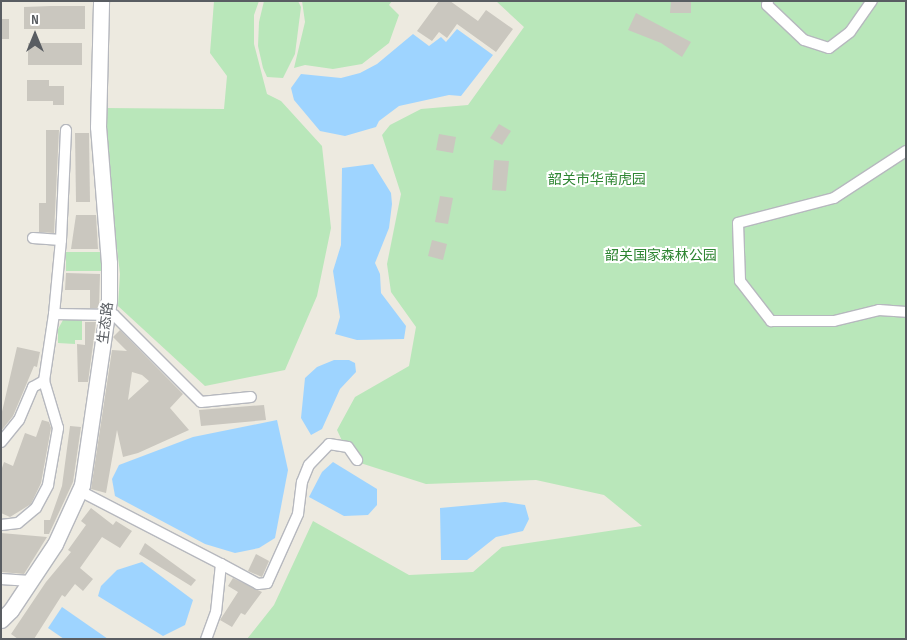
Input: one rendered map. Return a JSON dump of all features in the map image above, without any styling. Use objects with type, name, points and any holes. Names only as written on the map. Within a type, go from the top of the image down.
[{"type":"street","name":"生态路","points":[[1,620],[55,544],[80,491],[108,315],[109,262],[98,127],[101,1]]},
{"type":"street","points":[[768,1],[767,5],[804,40],[830,48],[850,32],[872,1]]},
{"type":"street","points":[[1,525],[18,522],[36,508],[48,485],[58,428],[44,381],[54,314],[61,240],[66,130]]},
{"type":"street","points":[[906,151],[834,198],[738,223],[740,281],[771,321],[834,321],[879,310],[906,312]]},
{"type":"street","points":[[33,238],[61,240]]},
{"type":"street","points":[[54,314],[114,315],[201,402],[251,397]]},
{"type":"street","points":[[1,442],[19,420],[33,387],[44,381]]},
{"type":"street","points":[[80,491],[258,584],[267,583],[298,514],[302,482],[308,465],[329,444],[348,447],[357,460]]},
{"type":"street","points":[[206,639],[216,612],[221,564]]},
{"type":"street","points":[[1,579],[30,581]]},
{"type":"green space","points":[[214,1],[259,1],[254,15],[254,44],[267,94],[281,101],[322,146],[331,228],[317,296],[285,370],[205,386],[118,306],[120,274],[103,128],[105,108],[224,109],[227,76],[210,53]]},
{"type":"green space","points":[[264,1],[298,1],[301,7],[295,54],[283,78],[267,77],[263,68],[258,46],[259,22]]},
{"type":"green space","points":[[302,1],[392,1],[389,5],[399,15],[389,43],[362,64],[333,69],[305,65],[294,68],[305,22]]},
{"type":"green space","name":"韶关国家森林公园","points":[[496,1],[906,1],[906,639],[247,639],[274,605],[313,521],[409,575],[473,572],[502,547],[642,526],[604,495],[536,480],[426,484],[351,460],[337,430],[355,397],[409,366],[416,327],[391,292],[387,264],[401,194],[382,135],[390,125],[421,109],[468,105],[524,27]]},
{"type":"green space","points":[[66,252],[105,252],[105,271],[66,271]]},
{"type":"green space","points":[[63,320],[82,320],[82,340],[75,340],[75,344],[58,343],[58,329]]},
{"type":"water","points":[[457,29],[493,55],[461,96],[449,95],[399,106],[379,121],[376,127],[345,136],[320,131],[294,100],[291,88],[301,74],[341,78],[360,73],[377,64],[413,34],[429,46],[441,37],[446,42]]},
{"type":"water","points":[[373,164],[391,193],[392,204],[389,228],[375,263],[380,274],[381,293],[406,326],[404,339],[357,340],[335,334],[340,317],[333,271],[341,245],[342,168]]},
{"type":"water","points":[[334,360],[349,360],[355,363],[356,372],[340,389],[322,429],[311,435],[301,418],[305,378],[317,367]]},
{"type":"water","points":[[277,420],[288,470],[275,538],[259,548],[235,553],[205,544],[115,496],[112,479],[119,465],[193,437]]},
{"type":"water","points":[[333,462],[377,489],[377,505],[368,515],[344,516],[309,497],[322,472]]},
{"type":"water","points":[[505,502],[525,505],[529,519],[523,531],[496,537],[467,560],[441,560],[440,508]]},
{"type":"water","points":[[142,562],[193,600],[185,625],[163,636],[98,596],[101,586],[117,570]]},
{"type":"water","points":[[62,607],[108,639],[64,639],[48,628]]},
{"type":"building","points":[[439,1],[450,1],[478,21],[486,10],[513,29],[496,52],[457,24],[447,38],[439,32],[432,41],[417,31]]},
{"type":"building","points":[[671,1],[691,1],[691,13],[670,13]]},
{"type":"building","points":[[85,6],[85,29],[24,29],[24,7]]},
{"type":"building","points":[[636,13],[691,42],[682,57],[661,43],[628,30]]},
{"type":"building","points":[[1,19],[9,19],[9,39],[1,39]]},
{"type":"building","points":[[28,43],[82,43],[82,65],[28,65]]},
{"type":"building","points":[[27,80],[49,80],[49,86],[64,86],[64,105],[53,105],[53,101],[27,101]]},
{"type":"building","points":[[499,124],[511,131],[502,145],[490,138]]},
{"type":"building","points":[[46,130],[59,130],[54,233],[39,232],[39,203],[46,203]]},
{"type":"building","points":[[75,133],[89,133],[90,202],[76,202]]},
{"type":"building","points":[[439,134],[456,137],[453,153],[436,150]]},
{"type":"building","points":[[494,160],[509,161],[506,191],[492,190]]},
{"type":"building","points":[[440,196],[453,198],[448,224],[435,222]]},
{"type":"building","points":[[76,215],[96,215],[98,249],[71,249]]},
{"type":"building","points":[[432,240],[447,244],[443,260],[428,256]]},
{"type":"building","points":[[66,273],[100,274],[99,308],[90,308],[90,290],[65,290]]},
{"type":"building","points":[[85,322],[96,322],[88,382],[78,382],[77,344],[85,345]]},
{"type":"building","points":[[120,330],[183,394],[170,408],[189,430],[138,453],[123,457],[117,430],[106,493],[91,489],[112,350],[127,351],[113,337]],"holes":[[[132,372],[142,375],[149,381],[128,400]]]},
{"type":"building","points":[[17,347],[40,352],[37,367],[34,366],[13,416],[1,431],[1,416]]},
{"type":"building","points":[[264,405],[266,420],[201,426],[199,410]]},
{"type":"building","points":[[42,420],[49,422],[51,428],[41,483],[31,504],[10,517],[1,513],[1,471],[4,462],[13,466],[25,433],[36,437]]},
{"type":"building","points":[[70,426],[81,427],[73,482],[49,534],[44,534],[44,520],[50,520],[62,486]]},
{"type":"building","points":[[91,508],[113,525],[116,521],[132,531],[120,548],[102,537],[80,568],[93,579],[83,591],[75,584],[65,597],[62,595],[34,639],[18,639],[11,634],[46,582],[71,552],[68,550],[86,525],[81,521]]},
{"type":"building","points":[[1,533],[47,537],[24,574],[1,572]]},
{"type":"building","points":[[145,543],[196,580],[191,586],[139,554]]},
{"type":"building","points":[[256,554],[269,561],[262,577],[248,571]]},
{"type":"building","points":[[233,578],[262,592],[245,615],[241,613],[232,627],[220,620],[238,592],[228,586]]},
{"type":"park label","name":"韶关市华南虎园","points":[[597,180]]}]
